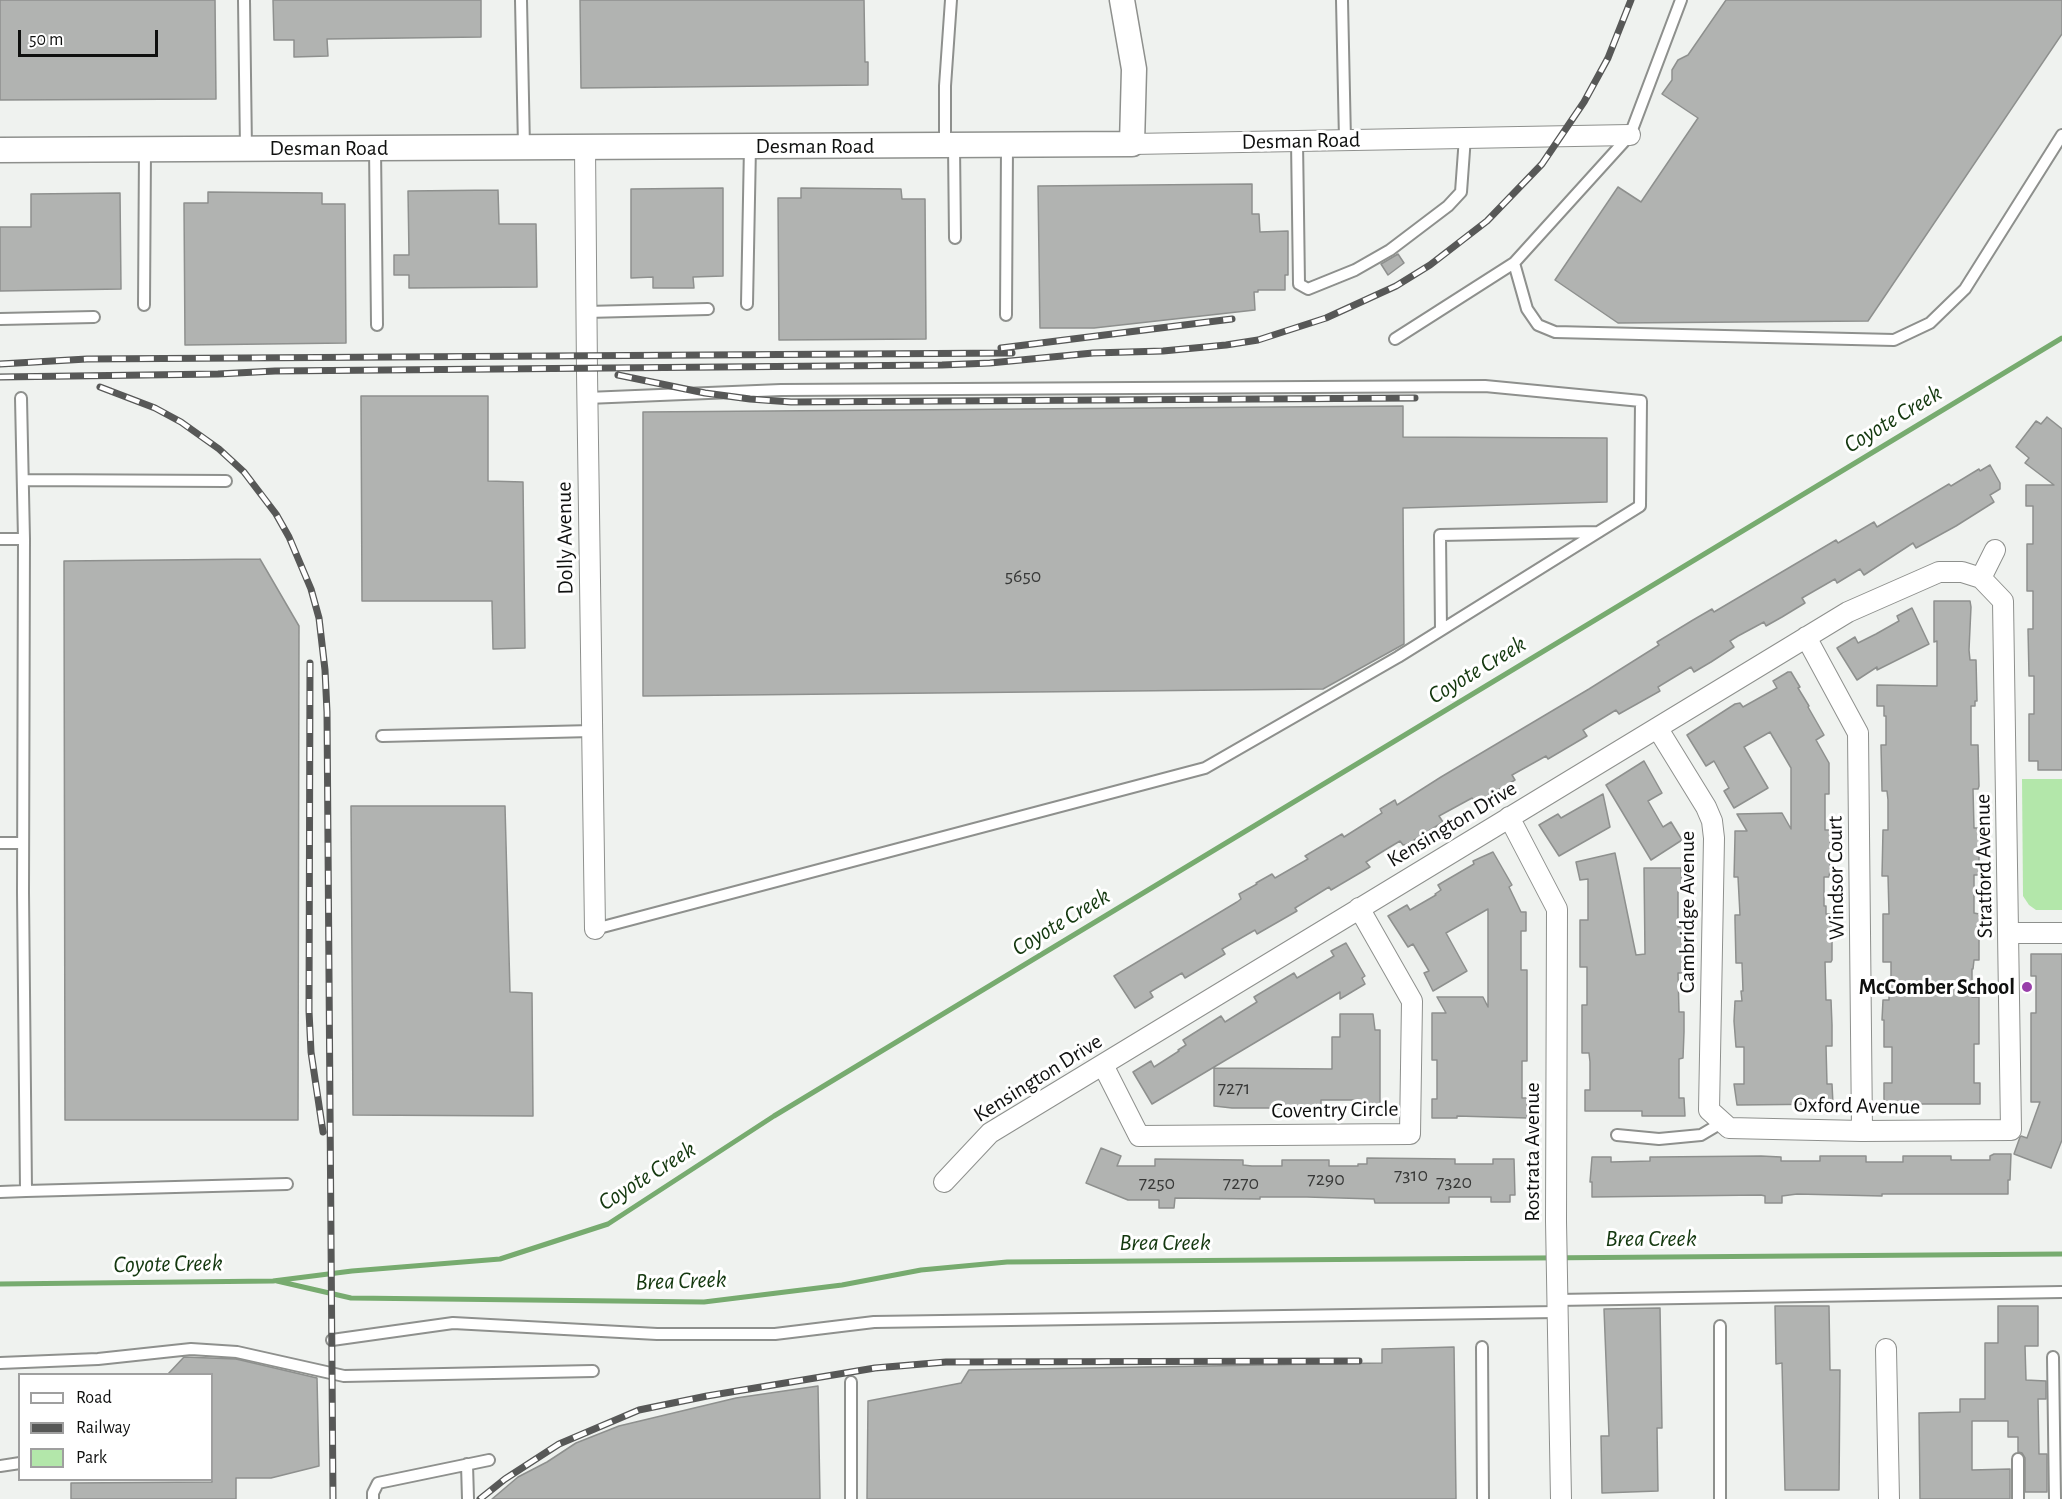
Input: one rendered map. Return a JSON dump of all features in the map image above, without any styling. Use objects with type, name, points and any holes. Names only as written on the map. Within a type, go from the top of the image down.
[{"type":"street","points":[[1122,0],[1134,69],[1132,144]]},
{"type":"street","name":"Desman Road","points":[[0,150],[1132,144],[1630,135]]},
{"type":"street","name":"Dolly Avenue","points":[[585,147],[595,929]]},
{"type":"street","points":[[1981,578],[1995,550]]},
{"type":"street","name":"Kensington Drive","points":[[944,1182],[990,1133],[1848,612],[1939,572],[1962,572],[1981,578]]},
{"type":"street","name":"Stratford Avenue","points":[[1981,578],[2003,602],[2011,1130]]},
{"type":"street","name":"Windsor Court","points":[[1806,637],[1858,734],[1862,1131]]},
{"type":"street","name":"Cambridge Avenue","points":[[1658,729],[1706,807],[1712,821],[1716,1116]]},
{"type":"street","name":"Rostrata Avenue","points":[[1509,817],[1557,909],[1556,1303],[1561,1499]]},
{"type":"street","name":"Coventry Circle","points":[[1103,1065],[1140,1136],[1410,1134],[1412,1001],[1359,908]]},
{"type":"street","points":[[2009,933],[2062,933]]},
{"type":"street","name":"Oxford Avenue","points":[[1716,1116],[1729,1128],[1862,1131],[2011,1130]]},
{"type":"street","points":[[1886,1349],[1889,1499]]},
{"type":"lane","points":[[244,0],[246,149]]},
{"type":"lane","points":[[521,0],[524,147]]},
{"type":"lane","points":[[951,0],[945,86],[955,238]]},
{"type":"lane","points":[[1342,0],[1345,140]]},
{"type":"lane","points":[[1395,339],[1514,263],[1630,135],[1681,0]]},
{"type":"lane","points":[[1514,263],[1527,309],[1538,325],[1555,332],[1894,340],[1930,323],[1965,289],[2062,135]]},
{"type":"lane","points":[[1297,141],[1299,284],[1308,289],[1355,270],[1389,250],[1448,206],[1461,192],[1465,137]]},
{"type":"lane","points":[[1006,315],[1007,145]]},
{"type":"lane","points":[[747,304],[750,146]]},
{"type":"lane","points":[[375,148],[377,325]]},
{"type":"lane","points":[[144,305],[145,149]]},
{"type":"lane","points":[[586,312],[708,309]]},
{"type":"lane","points":[[0,319],[94,317]]},
{"type":"lane","points":[[587,398],[781,390],[1485,387],[1641,401],[1640,506],[1398,657],[1205,768],[595,929]]},
{"type":"lane","points":[[21,398],[24,539],[23,843],[26,1191]]},
{"type":"lane","points":[[23,480],[226,481]]},
{"type":"lane","points":[[1441,630],[1440,534],[1597,532]]},
{"type":"lane","points":[[0,539],[24,539]]},
{"type":"lane","points":[[382,736],[592,731]]},
{"type":"lane","points":[[0,843],[23,843]]},
{"type":"lane","points":[[1617,1135],[1659,1139],[1701,1135],[1716,1116]]},
{"type":"lane","points":[[0,1192],[287,1184]]},
{"type":"lane","points":[[332,1340],[453,1323],[657,1334],[775,1334],[874,1322],[2062,1292]]},
{"type":"lane","points":[[1720,1326],[1720,1499]]},
{"type":"lane","points":[[1482,1347],[1483,1499]]},
{"type":"lane","points":[[0,1363],[98,1359],[191,1349],[237,1352],[344,1376],[593,1371]]},
{"type":"lane","points":[[2053,1357],[2055,1499]]},
{"type":"lane","points":[[21,1362],[21,1373]]},
{"type":"lane","points":[[851,1382],[851,1499]]},
{"type":"lane","points":[[2018,1459],[2018,1499]]},
{"type":"lane","points":[[373,1499],[378,1483],[489,1460]]},
{"type":"lane","points":[[0,1466],[18,1463]]},
{"type":"lane","points":[[467,1464],[468,1499]]},
{"type":"green space","points":[[2022,779],[2062,779],[2062,910],[2036,910],[2023,896]]},
{"type":"building","points":[[0,0],[215,0],[216,99],[0,100]]},
{"type":"building","points":[[273,0],[481,0],[481,37],[327,39],[328,56],[294,57],[294,40],[274,40]]},
{"type":"building","points":[[580,0],[864,0],[865,62],[868,62],[868,85],[581,88]]},
{"type":"building","points":[[1726,0],[2062,0],[2062,34],[1868,321],[1618,323],[1555,280],[1618,187],[1641,202],[1698,118],[1662,94],[1672,80],[1672,70],[1678,60],[1688,55]]},
{"type":"building","points":[[1252,184],[1252,214],[1259,214],[1260,232],[1288,231],[1288,275],[1285,275],[1285,290],[1254,292],[1255,310],[1094,328],[1040,328],[1038,186]]},
{"type":"building","points":[[723,188],[723,276],[693,277],[694,288],[653,288],[653,277],[631,278],[631,189]]},
{"type":"building","points":[[801,188],[901,189],[902,199],[925,199],[926,339],[779,340],[778,198],[801,198]]},
{"type":"building","points":[[498,190],[499,224],[536,224],[537,287],[409,288],[409,275],[394,275],[394,255],[409,255],[408,191]]},
{"type":"building","points":[[208,192],[322,193],[322,204],[345,204],[346,343],[185,345],[184,203],[208,203]]},
{"type":"building","points":[[120,193],[121,289],[0,291],[0,227],[31,227],[31,194]]},
{"type":"building","points":[[1398,254],[1404,263],[1388,275],[1381,264]]},
{"type":"building","points":[[361,396],[488,396],[488,481],[523,482],[525,648],[493,649],[492,601],[362,601]]},
{"type":"building","points":[[1403,406],[1403,437],[1607,438],[1607,502],[1403,508],[1404,644],[1323,689],[643,696],[643,412]]},
{"type":"building","points":[[2047,417],[2062,429],[2062,770],[2038,770],[2038,761],[2029,761],[2029,714],[2034,714],[2034,676],[2029,676],[2028,629],[2033,629],[2033,591],[2027,591],[2027,544],[2033,544],[2033,506],[2026,506],[2026,485],[2054,485],[2025,463],[2029,458],[2016,447],[2036,421],[2041,424]]},
{"type":"building","points":[[1990,465],[2000,483],[2000,489],[1990,495],[1994,502],[1916,548],[1913,543],[1864,575],[1860,569],[1837,583],[1835,579],[1802,598],[1805,603],[1782,617],[1766,626],[1764,622],[1730,641],[1734,647],[1711,662],[1694,672],[1691,667],[1658,687],[1660,691],[1619,714],[1616,710],[1583,730],[1587,736],[1548,759],[1546,756],[1512,775],[1515,780],[1481,800],[1475,803],[1472,798],[1439,816],[1443,822],[1408,844],[1403,845],[1400,841],[1385,850],[1366,862],[1370,867],[1331,890],[1329,887],[1295,908],[1297,911],[1257,934],[1255,930],[1222,949],[1225,954],[1185,978],[1182,973],[1150,992],[1153,997],[1135,1008],[1114,976],[1237,902],[1241,899],[1239,894],[1256,883],[1272,874],[1275,878],[1308,859],[1305,856],[1342,834],[1344,837],[1382,813],[1380,809],[1395,800],[1397,805],[1589,689],[1659,645],[1657,642],[1693,620],[1712,609],[1714,612],[1836,540],[1838,543],[1874,522],[1877,527],[1949,484],[1951,486]]},
{"type":"building","points":[[260,559],[299,626],[298,1120],[65,1120],[64,561]]},
{"type":"building","points":[[1934,601],[1970,601],[1970,660],[1976,660],[1977,701],[1975,701],[1975,706],[1971,706],[1971,745],[1978,745],[1979,786],[1978,789],[1973,789],[1974,828],[1979,828],[1979,871],[1978,875],[1974,875],[1974,913],[1979,914],[1979,960],[1974,960],[1972,969],[1972,997],[1979,997],[1979,1044],[1974,1044],[1974,1083],[1980,1083],[1980,1104],[1884,1104],[1884,1083],[1892,1083],[1892,1047],[1884,1047],[1884,1020],[1882,1020],[1883,1000],[1889,1000],[1889,990],[1891,990],[1891,962],[1883,962],[1883,914],[1889,914],[1888,876],[1882,876],[1883,830],[1888,830],[1888,800],[1887,791],[1882,791],[1881,745],[1886,745],[1886,716],[1884,716],[1884,706],[1877,706],[1877,685],[1937,686]]},
{"type":"building","points":[[1912,608],[1929,644],[1877,670],[1877,667],[1857,680],[1837,648],[1855,637],[1858,643],[1876,634],[1899,621],[1897,616]]},
{"type":"building","points":[[1791,672],[1800,687],[1798,688],[1824,735],[1816,740],[1829,763],[1829,794],[1825,794],[1825,830],[1830,830],[1830,870],[1829,877],[1824,877],[1824,906],[1826,906],[1826,914],[1832,914],[1832,960],[1825,962],[1826,1000],[1831,1000],[1832,1025],[1832,1046],[1826,1046],[1827,1084],[1832,1084],[1833,1104],[1737,1105],[1734,1084],[1744,1084],[1744,1047],[1736,1047],[1734,1021],[1735,1001],[1742,1001],[1741,991],[1743,991],[1742,963],[1736,963],[1735,915],[1740,915],[1738,877],[1734,877],[1735,831],[1747,831],[1737,814],[1782,813],[1791,829],[1791,768],[1770,732],[1744,747],[1768,788],[1734,808],[1724,791],[1729,788],[1714,761],[1706,766],[1687,735],[1735,704],[1740,703],[1743,707],[1777,688],[1773,681]]},
{"type":"building","points":[[1644,761],[1662,793],[1648,801],[1663,827],[1671,822],[1682,840],[1651,860],[1606,785]]},
{"type":"building","points":[[1603,794],[1610,827],[1559,856],[1539,825],[1558,814],[1561,818]]},
{"type":"building","points":[[351,806],[505,806],[510,992],[532,993],[533,1116],[353,1115]]},
{"type":"building","points":[[1493,852],[1512,885],[1509,887],[1521,912],[1526,912],[1526,931],[1521,931],[1521,970],[1527,970],[1527,1061],[1522,1061],[1522,1098],[1527,1098],[1527,1118],[1457,1116],[1457,1118],[1432,1118],[1432,1099],[1437,1099],[1437,1060],[1432,1060],[1432,1013],[1446,1013],[1437,997],[1483,997],[1488,1007],[1488,909],[1446,933],[1467,971],[1433,991],[1424,973],[1429,971],[1413,944],[1408,947],[1388,916],[1407,905],[1410,910],[1436,895],[1441,890],[1438,885],[1474,864],[1473,861]]},
{"type":"building","points":[[1615,853],[1636,955],[1645,954],[1644,868],[1681,868],[1682,890],[1678,890],[1678,927],[1684,927],[1684,973],[1678,973],[1679,1012],[1684,1012],[1684,1032],[1683,1058],[1679,1059],[1679,1098],[1684,1098],[1685,1116],[1642,1116],[1642,1111],[1585,1111],[1585,1090],[1590,1090],[1590,1062],[1589,1053],[1582,1053],[1582,1005],[1587,1005],[1587,967],[1580,967],[1580,920],[1588,920],[1588,879],[1580,880],[1576,862]]},
{"type":"building","points":[[1346,943],[1365,976],[1362,978],[1365,984],[1340,999],[1340,992],[1152,1104],[1133,1072],[1151,1061],[1154,1067],[1186,1045],[1183,1040],[1221,1016],[1225,1022],[1257,1002],[1254,997],[1294,973],[1297,978],[1334,956],[1331,951]]},
{"type":"building","points":[[2031,954],[2062,954],[2062,1140],[2051,1168],[2014,1154],[2020,1137],[2027,1138],[2040,1102],[2031,1102],[2031,1013],[2036,1013],[2036,976],[2031,976]]},
{"type":"building","points":[[1340,1014],[1373,1014],[1375,1030],[1380,1030],[1380,1104],[1361,1104],[1361,1100],[1321,1100],[1321,1108],[1214,1106],[1214,1068],[1332,1069],[1332,1037],[1340,1037]]},
{"type":"building","points":[[1101,1148],[1121,1156],[1117,1166],[1155,1166],[1155,1159],[1243,1160],[1243,1165],[1252,1166],[1282,1166],[1282,1160],[1329,1160],[1329,1166],[1358,1166],[1358,1164],[1367,1164],[1367,1158],[1455,1159],[1455,1164],[1493,1164],[1493,1159],[1514,1159],[1515,1195],[1510,1195],[1510,1202],[1491,1202],[1491,1197],[1449,1197],[1449,1203],[1375,1203],[1374,1199],[1307,1197],[1175,1198],[1174,1208],[1159,1208],[1159,1200],[1128,1200],[1086,1183]]},
{"type":"building","points":[[2011,1154],[2008,1194],[1882,1194],[1882,1196],[1797,1194],[1782,1196],[1782,1203],[1765,1203],[1765,1196],[1761,1195],[1592,1197],[1592,1182],[1590,1182],[1592,1157],[1611,1157],[1611,1162],[1650,1161],[1650,1157],[1761,1156],[1781,1157],[1781,1161],[1820,1161],[1820,1156],[1866,1156],[1866,1162],[1903,1162],[1903,1156],[1951,1156],[1951,1160],[1990,1160],[1990,1156]]},
{"type":"building","points":[[1775,1306],[1829,1306],[1830,1370],[1840,1370],[1839,1490],[1785,1490],[1782,1363],[1776,1364]]},
{"type":"building","points":[[1998,1306],[2038,1306],[2038,1346],[2025,1346],[2026,1380],[2046,1381],[2046,1399],[2038,1399],[2039,1454],[2047,1454],[2047,1492],[2025,1492],[2025,1458],[2022,1453],[2018,1452],[2018,1437],[2008,1437],[2008,1421],[1972,1421],[1972,1470],[2010,1469],[2010,1499],[1920,1499],[1919,1413],[1960,1412],[1960,1399],[1985,1399],[1985,1343],[1998,1343]]},
{"type":"building","points":[[1660,1308],[1662,1428],[1657,1428],[1658,1491],[1602,1493],[1601,1436],[1609,1436],[1604,1309]]},
{"type":"building","points":[[1454,1347],[1456,1499],[867,1499],[868,1401],[961,1383],[969,1370],[1382,1363],[1382,1349]]},
{"type":"building","points":[[184,1357],[236,1359],[317,1378],[319,1466],[271,1478],[236,1478],[236,1499],[71,1499],[71,1483],[213,1481],[213,1373],[169,1373]]},
{"type":"building","points":[[818,1386],[820,1499],[492,1499],[518,1477],[576,1443],[619,1426],[736,1398]]},
{"type":"waterway","name":"Coyote Creek","points":[[0,1284],[273,1281],[352,1271],[500,1259],[608,1224],[774,1116],[2062,338]]},
{"type":"waterway","name":"Brea Creek","points":[[277,1281],[351,1298],[704,1302],[842,1285],[921,1270],[1007,1262],[2062,1254]]},
{"type":"railway","points":[[0,377],[275,371],[942,365],[990,363],[1093,353],[1163,351],[1258,340],[1326,318],[1396,286],[1430,265],[1487,221],[1542,164],[1584,102],[1608,58],[1631,0]]},
{"type":"railway","points":[[1001,348],[1232,319]]},
{"type":"railway","points":[[0,364],[87,359],[1012,353]]},
{"type":"railway","points":[[618,375],[705,393],[791,402],[1415,398]]},
{"type":"railway","points":[[100,387],[155,408],[181,422],[219,449],[244,472],[276,514],[289,537],[311,589],[319,618],[327,712],[333,1499]]},
{"type":"railway","points":[[310,663],[309,1011],[311,1052],[323,1132]]},
{"type":"railway","points":[[480,1499],[505,1479],[559,1444],[639,1410],[707,1396],[875,1368],[946,1362],[1359,1361]]},
{"type":"place","name":"McComber School","points":[[2027,987]]}]
